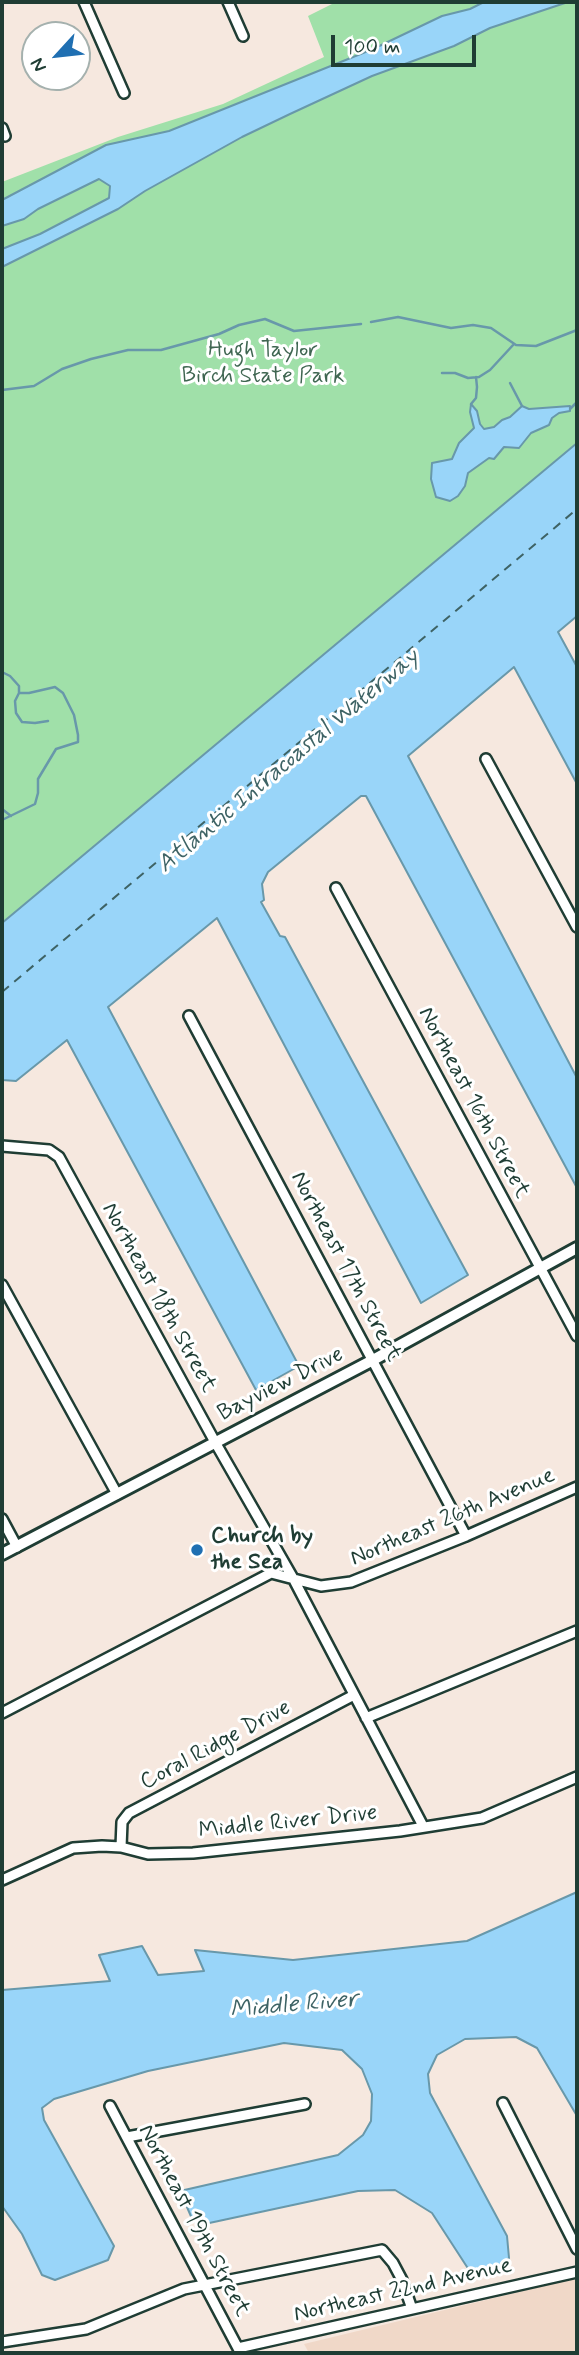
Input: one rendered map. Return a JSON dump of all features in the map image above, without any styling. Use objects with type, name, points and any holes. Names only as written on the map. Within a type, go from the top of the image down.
[{"type":"street","points":[[84,2],[124,93]]},
{"type":"street","points":[[228,2],[243,36]]},
{"type":"street","points":[[486,759],[577,927]]},
{"type":"street","name":"Northeast 16th Street","points":[[336,888],[577,1336]]},
{"type":"street","name":"Northeast 17th Street","points":[[189,1016],[467,1536]]},
{"type":"street","name":"Northeast 18th Street","points":[[2,1146],[49,1150],[59,1157],[294,1580],[423,1826]]},
{"type":"street","name":"Bayview Drive","points":[[2,1555],[373,1360],[577,1248]]},
{"type":"street","points":[[2,1285],[117,1494]]},
{"type":"street","name":"Northeast 26th Avenue","points":[[2,1713],[271,1573],[321,1586],[351,1582],[467,1536],[577,1487]]},
{"type":"street","points":[[2,1519],[17,1547]]},
{"type":"street","points":[[366,1718],[577,1632]]},
{"type":"street","name":"Coral Ridge Drive","points":[[121,1847],[122,1822],[129,1813],[354,1695]]},
{"type":"street","name":"Middle River Drive","points":[[2,1880],[73,1848],[103,1846],[121,1847],[148,1854],[193,1853],[482,1818],[577,1777]]},
{"type":"street","points":[[503,2103],[577,2249]]},
{"type":"street","points":[[127,2137],[305,2104]]},
{"type":"street","name":"Northeast 19th Street","points":[[110,2106],[239,2351]]},
{"type":"street","points":[[2,2342],[86,2329],[184,2290],[382,2250],[402,2280],[412,2309]]},
{"type":"street","name":"Northeast 22nd Avenue","points":[[239,2351],[577,2272]]},
{"type":"shaded area","points":[[577,2278],[577,2353],[309,2353],[304,2344]]},
{"type":"green space","name":"Hugh Taylor Birch State Park","points":[[336,2],[577,2],[577,443],[2,923],[2,182],[118,137],[223,104],[324,57],[308,16]]},
{"type":"water","points":[[484,2],[568,2],[490,28],[454,46],[372,76],[290,114],[242,137],[118,209],[2,267],[2,249],[40,234],[109,198],[110,186],[99,179],[38,209],[24,219],[2,226],[2,200],[106,145],[169,131],[373,49],[442,16],[470,9]]},
{"type":"water","points":[[471,404],[484,429],[494,427],[522,406],[529,409],[570,406],[570,411],[559,413],[552,418],[549,425],[531,433],[519,448],[504,447],[494,459],[489,458],[468,473],[465,486],[458,496],[450,501],[436,497],[431,479],[432,463],[452,459],[459,443],[474,428]]},
{"type":"water","name":"Atlantic Intracoastal Waterway","points":[[577,443],[577,616],[558,632],[577,667],[577,784],[514,667],[408,756],[577,1078],[577,1188],[366,796],[361,796],[268,872],[262,884],[264,900],[261,902],[280,936],[285,937],[468,1275],[421,1303],[217,918],[108,1007],[299,1366],[256,1390],[67,1040],[16,1081],[2,1080],[2,923]]},
{"type":"water","name":"Middle River","points":[[577,1892],[577,2116],[537,2048],[516,2037],[465,2039],[437,2055],[428,2074],[430,2093],[507,2236],[509,2258],[497,2272],[483,2275],[469,2270],[432,2213],[395,2190],[358,2191],[200,2225],[193,2221],[180,2191],[338,2155],[363,2135],[371,2121],[372,2094],[362,2069],[342,2050],[284,2043],[148,2071],[54,2099],[42,2108],[44,2120],[114,2246],[108,2260],[55,2280],[42,2275],[22,2234],[2,2206],[2,1990],[110,1981],[99,1955],[142,1946],[158,1975],[204,1971],[195,1950],[293,1960],[467,1941]]},
{"type":"waterway","points":[[371,322],[398,317],[451,328],[473,325],[491,328],[516,345],[536,346],[577,330]]},
{"type":"waterway","points":[[2,390],[34,386],[62,369],[91,359],[128,350],[161,350],[265,319],[294,331],[361,324]]},
{"type":"waterway","points":[[442,373],[455,373],[468,378],[479,377],[490,370],[514,344]]},
{"type":"waterway","points":[[471,404],[476,398],[476,377]]},
{"type":"waterway","points":[[510,383],[522,406]]},
{"type":"waterway","points":[[570,409],[577,402]]},
{"type":"waterway","points":[[2,672],[19,686],[19,693],[55,687],[63,693],[74,715],[78,735],[78,742],[56,749],[38,779],[35,804],[2,820]]},
{"type":"waterway","points":[[19,693],[15,701],[16,713],[22,722],[48,721]]},
{"type":"waterway","points":[[2,809],[11,816]]},
{"type":"ferry route","points":[[2,992],[577,509]]},
{"type":"place","name":"Church by the Sea","points":[[197,1550]]}]
